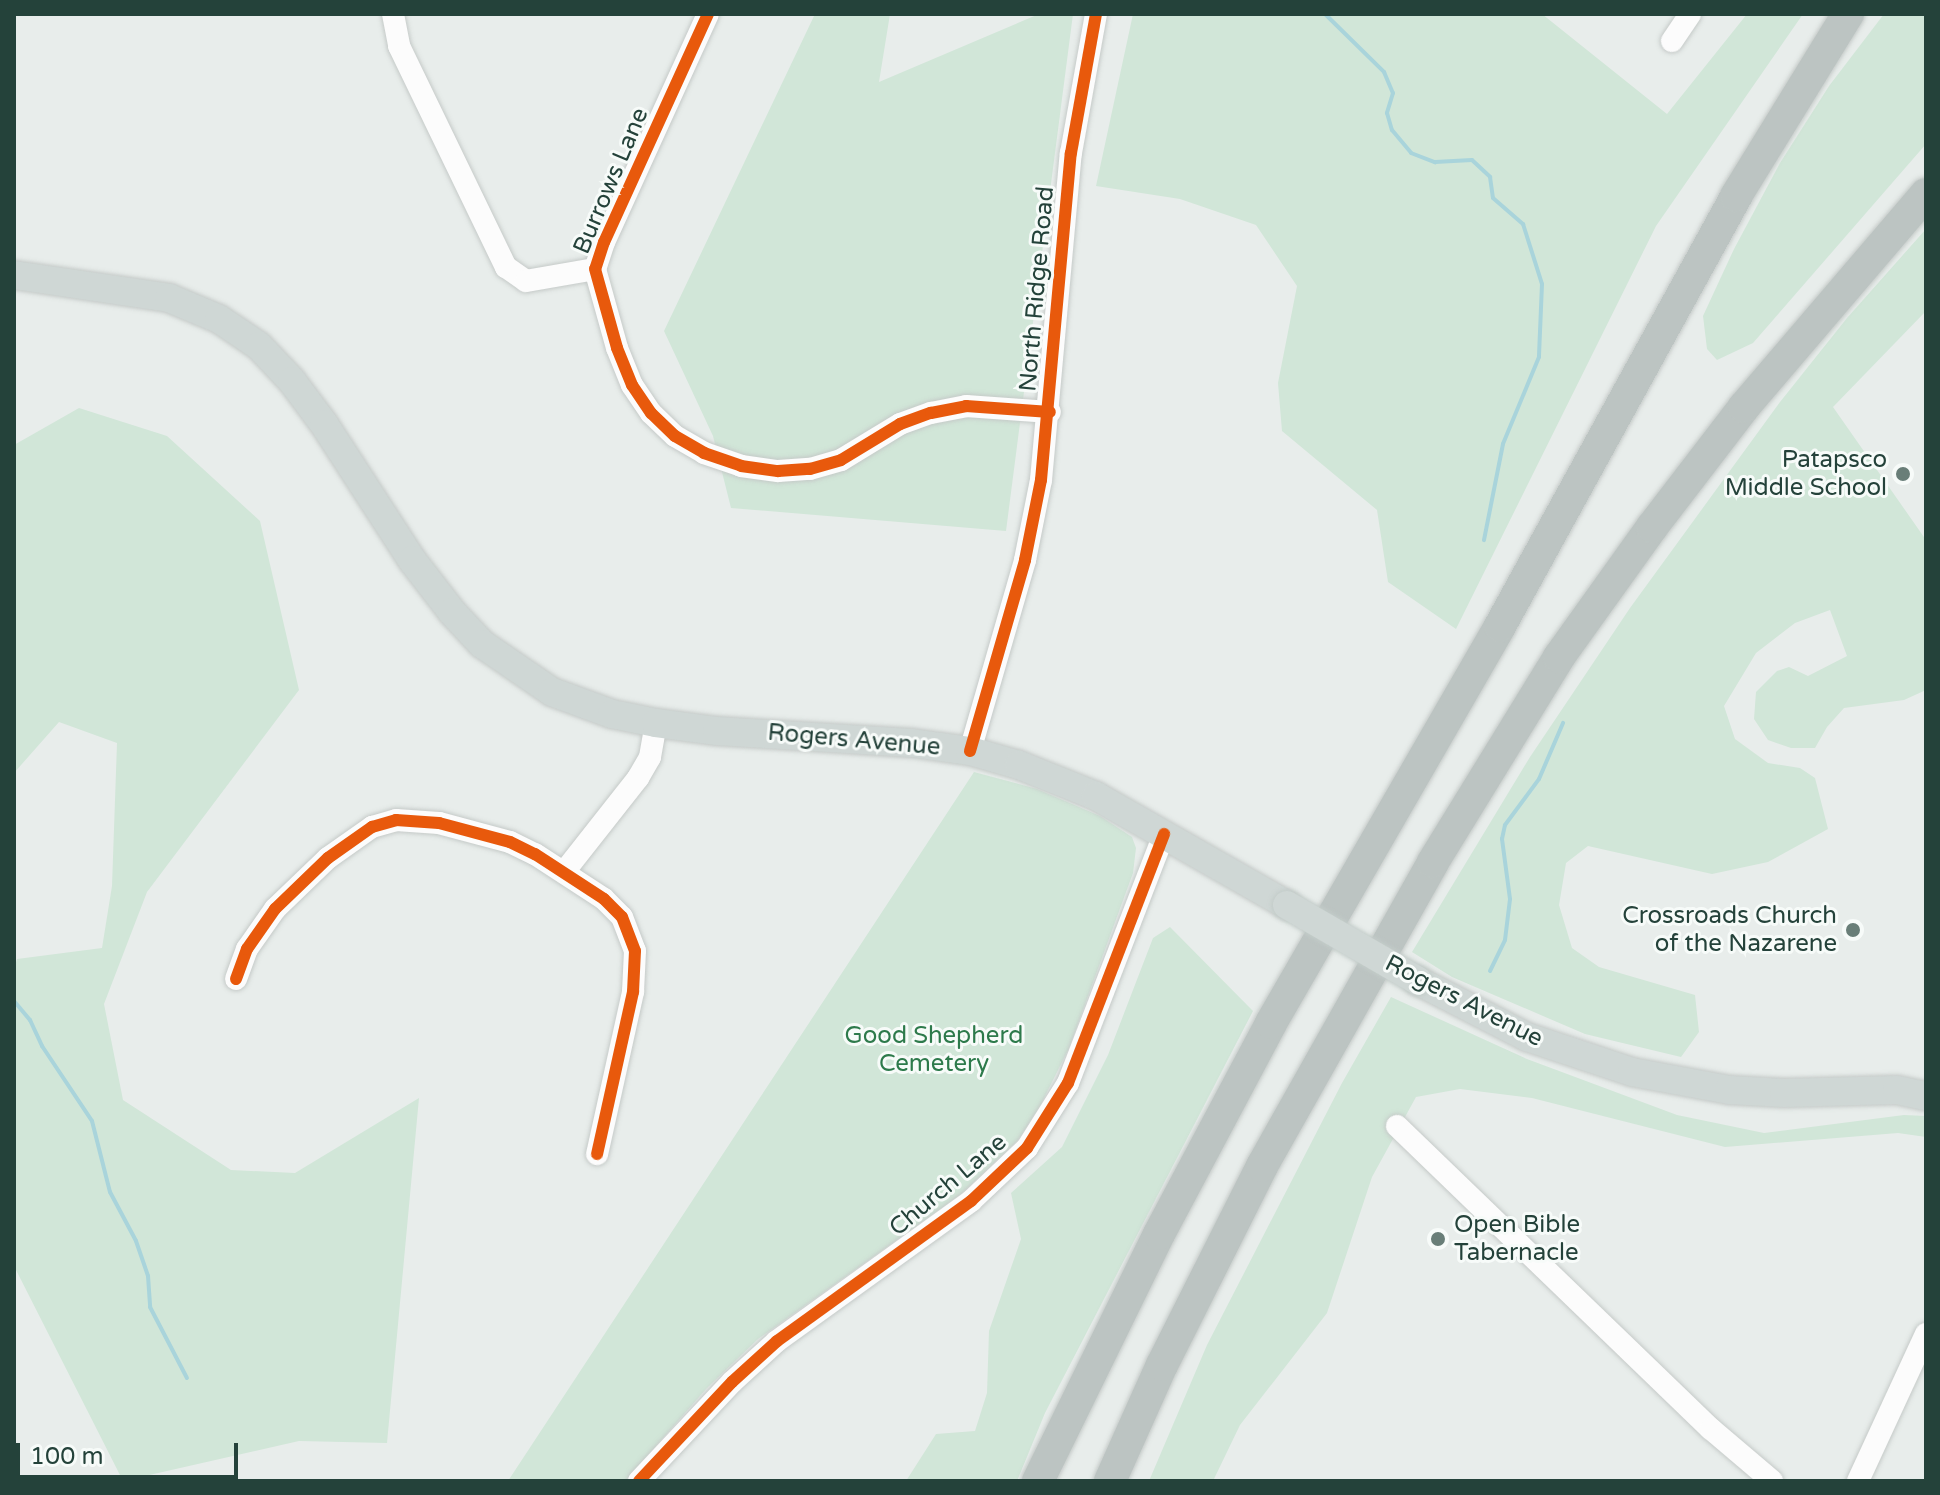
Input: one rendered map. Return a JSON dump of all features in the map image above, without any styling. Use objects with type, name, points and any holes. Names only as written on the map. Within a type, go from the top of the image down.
[{"type":"highway","points":[[1038,1481],[1159,1234],[1271,1023],[1500,626],[1736,196],[1848,14]]},
{"type":"highway","points":[[1110,1481],[1162,1365],[1262,1166],[1433,862],[1559,657],[1652,527],[1744,407],[1926,194]]},
{"type":"main road","name":"Rogers Avenue","points":[[14,275],[169,298],[240,331],[292,381],[431,586],[482,644],[552,692],[612,714],[656,723],[717,731],[912,743],[970,751],[1056,779],[1164,834],[1418,981],[1527,1037],[1632,1072],[1729,1090],[1897,1090],[1926,1096]]},
{"type":"main road","name":"Rogers Avenue","points":[[1897,1090],[1926,1079]]},
{"type":"street","name":"Burrows Lane","points":[[393,14],[399,46],[506,267],[526,281],[595,269]]},
{"type":"street","name":"Burrows Lane","points":[[708,14],[604,242],[595,269],[617,348],[632,385],[651,413],[675,436],[704,453],[741,466],[778,471],[810,469],[841,460],[900,424],[966,406],[1050,412]]},
{"type":"street","name":"North Ridge Road","points":[[970,751],[1025,560],[1050,412],[1057,280],[1071,153],[1096,14]]},
{"type":"street","points":[[1672,41],[1690,14]]},
{"type":"street","points":[[564,872],[638,778],[650,757],[656,723]]},
{"type":"street","points":[[236,979],[247,949],[275,909],[328,858],[372,827],[396,820],[439,823],[510,842],[604,899],[622,917],[635,951],[633,992],[597,1154]]},
{"type":"street","name":"Church Lane","points":[[639,1481],[765,1351],[971,1201],[1027,1148],[1054,1110],[1073,1073],[1164,834]]},
{"type":"street","points":[[1397,1126],[1711,1429],[1772,1481]]},
{"type":"street","points":[[1858,1481],[1926,1334]]},
{"type":"green space","points":[[815,14],[890,14],[879,82],[1039,14],[1073,14],[1006,531],[731,508],[713,436],[664,331]]},
{"type":"green space","points":[[1133,14],[1542,14],[1667,114],[1747,14],[1803,14],[1656,226],[1456,629],[1388,582],[1377,510],[1282,431],[1278,383],[1297,286],[1256,225],[1180,199],[1096,186]]},
{"type":"green space","points":[[1884,14],[1926,14],[1926,144],[1753,343],[1717,360],[1707,349],[1703,316],[1734,249],[1780,163],[1829,86]]},
{"type":"green space","points":[[1926,229],[1926,311],[1833,407],[1926,540],[1926,690],[1904,700],[1844,708],[1827,727],[1815,748],[1791,748],[1768,740],[1754,719],[1756,692],[1777,671],[1789,667],[1808,676],[1847,656],[1830,610],[1795,623],[1756,653],[1724,706],[1735,739],[1768,763],[1800,768],[1815,778],[1828,829],[1768,862],[1712,874],[1588,846],[1566,863],[1559,905],[1572,948],[1599,967],[1695,995],[1699,1032],[1681,1057],[1585,1034],[1452,977],[1412,952],[1530,757],[1630,608],[1780,402],[1847,318]]},
{"type":"green space","points":[[79,408],[167,436],[260,521],[299,690],[147,892],[104,1004],[123,1100],[231,1170],[295,1173],[419,1098],[387,1443],[299,1441],[123,1481],[14,1266],[14,969],[17,959],[102,948],[112,886],[117,743],[59,722],[14,773],[14,445]]},
{"type":"green space","name":"Good Shepherd Cemetery","points":[[974,772],[1037,789],[1100,816],[1132,837],[1136,848],[1133,873],[1069,1048],[1040,1106],[1018,1140],[961,1194],[758,1339],[707,1388],[625,1481],[508,1481]]},
{"type":"green space","points":[[1170,927],[1253,1011],[1045,1413],[1017,1481],[906,1481],[936,1434],[975,1431],[987,1393],[989,1331],[1021,1239],[1011,1193],[1062,1147],[1108,1055],[1153,938]]},
{"type":"green space","points":[[1391,997],[1527,1059],[1677,1115],[1764,1133],[1904,1115],[1926,1116],[1926,1137],[1898,1133],[1725,1147],[1532,1098],[1460,1089],[1416,1097],[1372,1177],[1327,1313],[1240,1425],[1213,1481],[1149,1481],[1207,1345],[1342,1083]]},
{"type":"waterway","points":[[1325,14],[1384,72],[1393,93],[1387,113],[1392,130],[1411,153],[1435,162],[1472,160],[1490,177],[1493,198],[1523,224],[1542,284],[1539,357],[1503,444],[1484,540]]},
{"type":"waterway","points":[[1490,971],[1505,940],[1510,899],[1502,839],[1505,825],[1539,779],[1563,723]]},
{"type":"waterway","points":[[14,1001],[30,1020],[42,1046],[92,1121],[110,1192],[136,1241],[148,1276],[150,1307],[187,1378]]},
{"type":"cycle path","points":[[708,14],[604,242],[595,269],[617,348],[632,385],[651,413],[675,436],[704,453],[741,466],[778,471],[810,469],[841,460],[900,424],[931,413],[966,406],[1050,412]]},
{"type":"cycle path","points":[[970,751],[1025,560],[1041,480],[1071,153],[1096,14]]},
{"type":"cycle path","points":[[236,979],[247,949],[275,909],[328,858],[372,827],[396,820],[439,823],[510,842],[535,854],[604,899],[622,917],[635,951],[633,992],[597,1154]]},
{"type":"cycle path","points":[[639,1481],[732,1382],[777,1341],[971,1201],[1027,1148],[1068,1083],[1164,834]]},
{"type":"place","name":"Patapsco Middle School","points":[[1903,474]]},
{"type":"place","name":"Crossroads Church of the Nazarene","points":[[1853,930]]},
{"type":"place","name":"Open Bible Tabernacle","points":[[1438,1239]]}]
